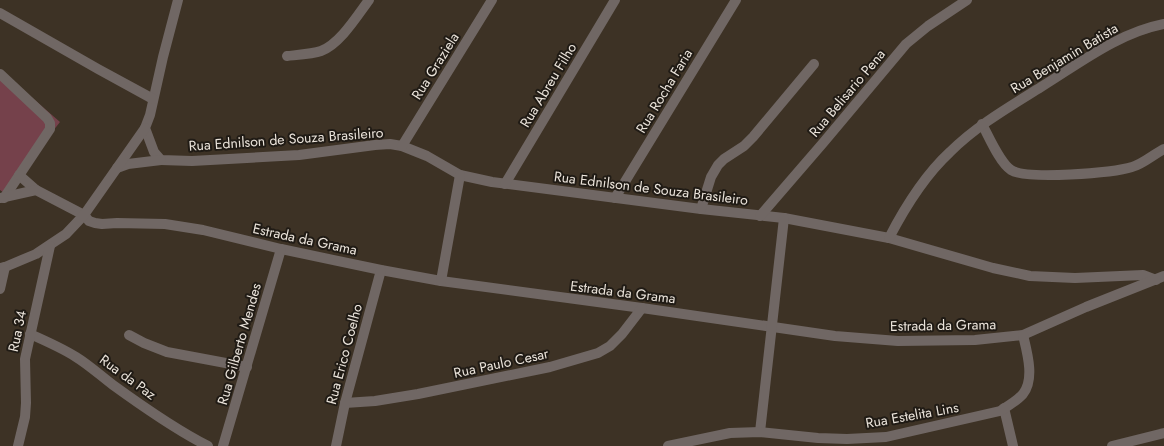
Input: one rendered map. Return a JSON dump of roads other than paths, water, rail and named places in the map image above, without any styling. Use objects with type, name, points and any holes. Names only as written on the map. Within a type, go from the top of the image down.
[{"type":"street","points":[[0,289],[2,268],[36,254],[50,246],[66,234],[84,215],[145,128],[150,115],[178,0]]},
{"type":"street","points":[[287,56],[321,51],[333,43],[347,31],[369,0]]},
{"type":"street","name":"Rua Graziela","points":[[402,146],[492,0]]},
{"type":"street","name":"Rua Abreu Filho","points":[[505,184],[615,0]]},
{"type":"street","name":"Rua Rocha Faria","points":[[616,198],[736,0]]},
{"type":"street","name":"Rua Belisario Pena","points":[[760,216],[906,44],[928,26],[967,0]]},
{"type":"street","points":[[0,13],[153,99]]},
{"type":"street","name":"Rua Benjamin Batista","points":[[889,238],[907,206],[929,174],[949,152],[982,124],[1122,38],[1148,27],[1164,24]]},
{"type":"street","points":[[701,209],[711,177],[718,165],[724,159],[744,146],[753,137],[814,64]]},
{"type":"street","points":[[0,74],[47,118],[50,123],[50,129],[2,198]]},
{"type":"street","points":[[982,124],[997,153],[1005,163],[1012,171],[1022,174],[1044,176],[1114,171],[1133,167],[1164,149]]},
{"type":"street","points":[[145,128],[154,152],[162,160]]},
{"type":"street","name":"Rua Ednilson de Souza Brasileiro","points":[[117,168],[128,164],[162,160],[192,161],[298,155],[390,144],[402,146],[427,156],[460,175],[475,179],[701,209],[784,218],[889,238],[993,268],[1030,276],[1075,278],[1143,274],[1160,278]]},
{"type":"street","name":"Estrada da Grama","points":[[19,175],[36,190],[84,215],[89,221],[95,223],[165,224],[203,230],[281,249],[441,281],[836,336],[898,341],[975,340],[1023,335],[1086,307],[1160,278]]},
{"type":"street","points":[[441,281],[460,175]]},
{"type":"street","points":[[2,198],[36,190]]},
{"type":"street","points":[[760,432],[784,218]]},
{"type":"street","name":"Rua 34","points":[[18,446],[25,417],[25,359],[50,246]]},
{"type":"street","name":"Rua Gilberto Mendes","points":[[223,446],[281,249]]},
{"type":"street","name":"Rua Erico Coelho","points":[[336,446],[345,403],[381,270]]},
{"type":"street","name":"Rua Paulo Cesar","points":[[345,403],[375,401],[418,394],[550,367],[598,353],[610,346],[622,334],[642,308]]},
{"type":"street","name":"Rua da Paz","points":[[30,334],[78,358],[152,412],[208,446]]},
{"type":"street","points":[[129,335],[166,352],[247,367]]},
{"type":"street","name":"Rua Estelita Lins","points":[[668,446],[730,433],[760,432],[818,438],[887,441],[1000,411],[1024,393],[1029,380],[1028,358],[1023,335]]},
{"type":"street","points":[[1004,408],[1013,446]]},
{"type":"street","points":[[1112,446],[1164,433]]}]
